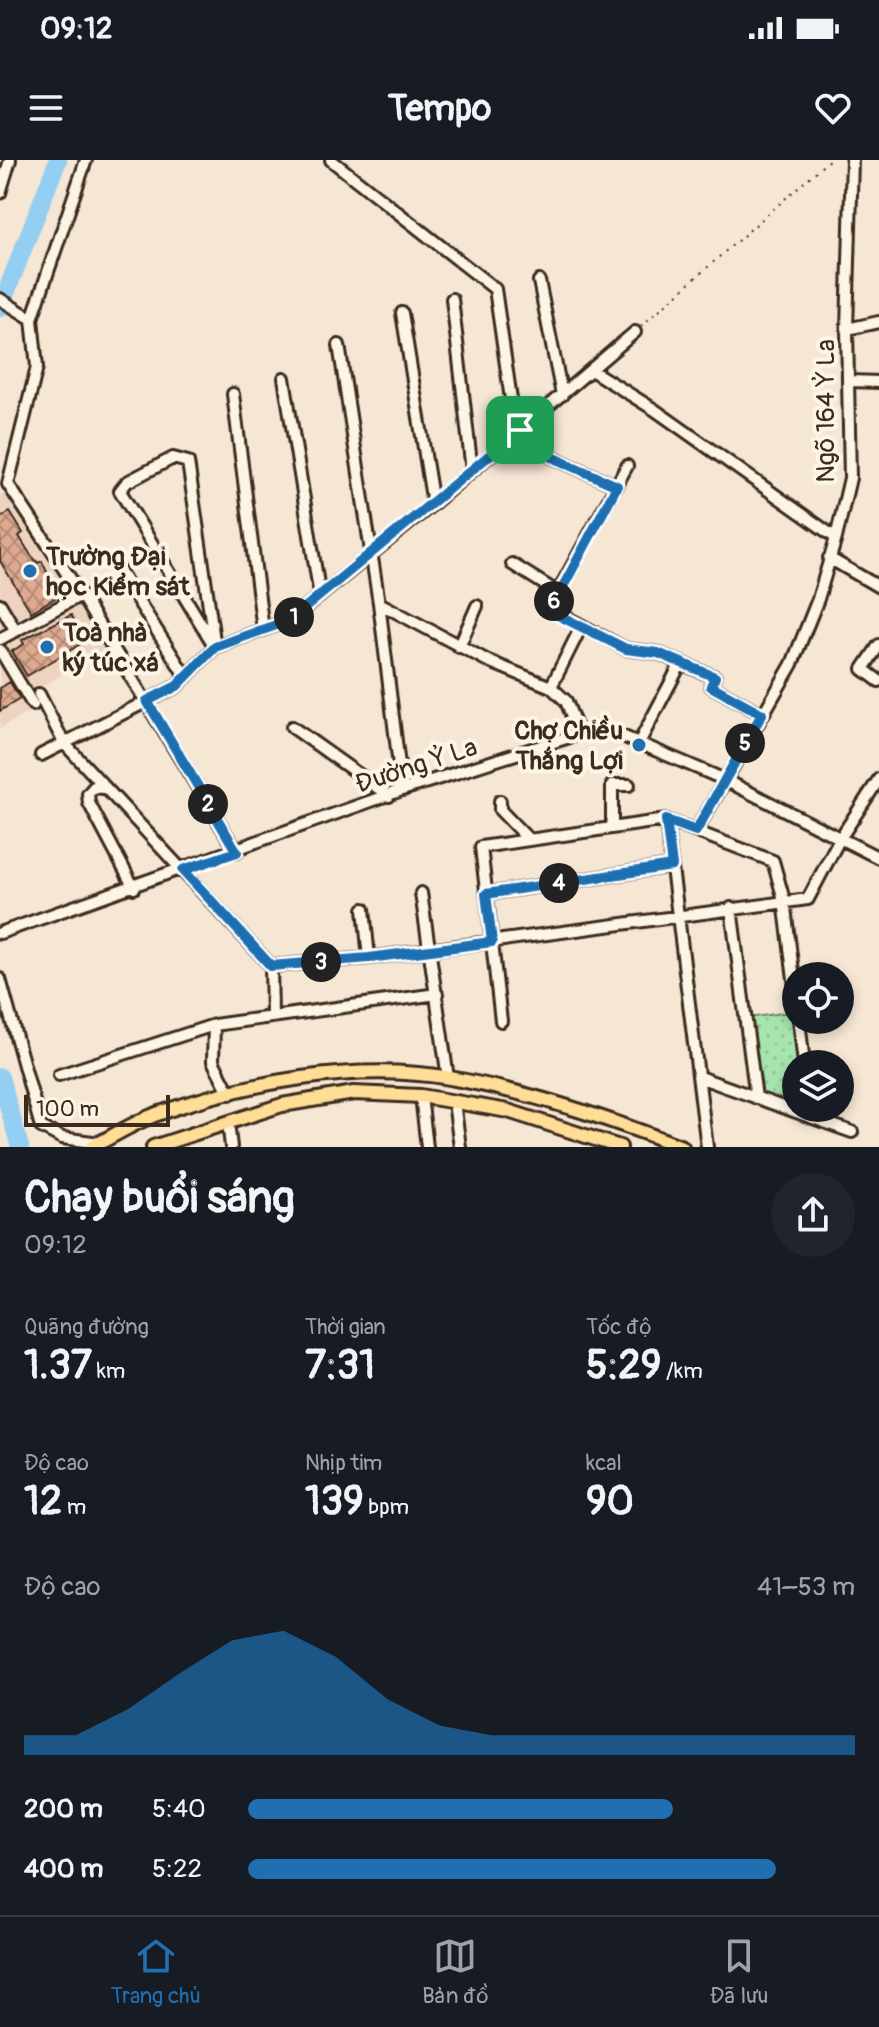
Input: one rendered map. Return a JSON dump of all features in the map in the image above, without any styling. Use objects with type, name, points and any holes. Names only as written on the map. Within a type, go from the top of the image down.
[{"type":"main road","points":[[96,1145],[155,1115],[258,1086],[360,1073],[448,1078],[532,1096],[622,1124],[682,1147]]},
{"type":"main road","points":[[153,1147],[282,1105],[354,1093],[421,1096],[508,1111],[616,1146],[622,1124]]},
{"type":"street","points":[[0,193],[10,160]]},
{"type":"street","points":[[86,160],[32,319],[37,367],[4,486],[81,595],[237,852]]},
{"type":"street","points":[[331,160],[495,289],[518,432],[552,457],[617,486]]},
{"type":"street","name":"Ngõ 164 Ỷ La","points":[[696,831],[723,779],[792,664],[818,599],[850,478],[847,329],[852,160]]},
{"type":"street","points":[[539,281],[562,395]]},
{"type":"street","points":[[0,299],[32,319]]},
{"type":"street","points":[[452,299],[472,471]]},
{"type":"street","points":[[402,313],[433,504]]},
{"type":"street","points":[[847,329],[879,322]]},
{"type":"street","points":[[41,755],[177,686],[215,647],[290,620],[433,504],[635,332]]},
{"type":"street","points":[[339,345],[379,603],[402,790]]},
{"type":"street","points":[[591,370],[655,410],[836,538]]},
{"type":"street","points":[[284,378],[320,596]]},
{"type":"street","points":[[850,381],[879,382]]},
{"type":"street","points":[[233,394],[263,630]]},
{"type":"street","points":[[173,458],[188,462],[215,647],[120,491],[127,482],[173,458]]},
{"type":"street","points":[[627,466],[550,611],[626,649],[658,653],[715,677],[711,686],[762,714]]},
{"type":"street","points":[[829,558],[879,587]]},
{"type":"street","points":[[115,564],[186,677]]},
{"type":"street","points":[[512,564],[560,594]]},
{"type":"street","points":[[0,639],[81,595]]},
{"type":"street","points":[[379,603],[459,647],[551,687],[566,701],[579,734]]},
{"type":"street","points":[[0,604],[16,631]]},
{"type":"street","points":[[459,647],[477,606]]},
{"type":"street","points":[[551,687],[581,627]]},
{"type":"street","points":[[879,645],[863,669],[879,681]]},
{"type":"street","points":[[0,650],[33,705]]},
{"type":"street","points":[[640,741],[681,663]]},
{"type":"street","points":[[39,694],[64,743],[271,966],[272,1017]]},
{"type":"street","points":[[292,727],[389,796]]},
{"type":"street","name":"Đường Ỷ La","points":[[0,933],[237,852],[402,790],[601,727],[640,741],[723,779],[879,858]]},
{"type":"street","points":[[271,966],[369,958],[808,899],[839,840],[879,779]]},
{"type":"street","points":[[612,828],[612,785],[629,785]]},
{"type":"street","points":[[103,788],[94,787],[88,794],[89,803],[134,888]]},
{"type":"street","points":[[500,801],[500,810],[529,840]]},
{"type":"street","points":[[666,820],[707,1147]]},
{"type":"street","points":[[501,1021],[481,847],[666,820],[696,831],[773,861],[784,900],[792,962]]},
{"type":"street","points":[[486,894],[672,866]]},
{"type":"street","points":[[421,893],[448,1078]]},
{"type":"street","points":[[731,908],[756,1098]]},
{"type":"street","points":[[364,909],[369,958]]},
{"type":"street","points":[[0,979],[41,1127],[62,1138],[96,1145]]},
{"type":"street","points":[[59,1075],[214,1025],[437,994]]},
{"type":"street","points":[[214,1025],[213,1061],[230,1094]]},
{"type":"street","points":[[699,1077],[782,1105]]},
{"type":"street","points":[[421,1096],[427,1147]]},
{"type":"street","points":[[454,1102],[460,1147]]},
{"type":"street","points":[[228,1122],[231,1147]]},
{"type":"street","points":[[830,1122],[852,1132]]},
{"type":"path","points":[[635,332],[829,160]]},
{"type":"shaded area","name":"Trường Đại học Kiểm sát","points":[[12,490],[107,648],[34,691],[42,704],[0,729],[0,494]]},
{"type":"green space","points":[[782,1013],[782,1034],[799,1034],[802,1050],[782,1050],[782,1106],[757,1097],[748,1018]]},
{"type":"building","points":[[10,512],[23,533],[19,536],[38,563],[42,561],[58,596],[31,612],[0,561],[0,518]]},
{"type":"building","name":"Toà nhà ký túc xá","points":[[71,615],[86,641],[27,676],[12,651],[24,644],[22,640]]},
{"type":"building","points":[[10,682],[20,699],[0,711],[0,688]]},
{"type":"waterway","points":[[0,308],[58,160]]},
{"type":"waterway","points":[[0,1077],[20,1147]]},
{"type":"place","name":"Trường Đại học Kiểm sát","points":[[30,571]]},
{"type":"place","name":"Toà nhà ký túc xá","points":[[47,647]]},
{"type":"place","name":"Chợ Chiều Thắng Lợi","points":[[639,745]]},
{"type":"route","points":[[520,430],[552,457],[617,486],[550,611],[626,649],[658,653],[715,677],[711,686],[762,714],[696,831],[666,820],[672,866],[486,894],[492,942],[369,958],[271,966],[183,870],[237,852],[147,701],[177,686],[215,647],[290,620],[520,430]]}]
